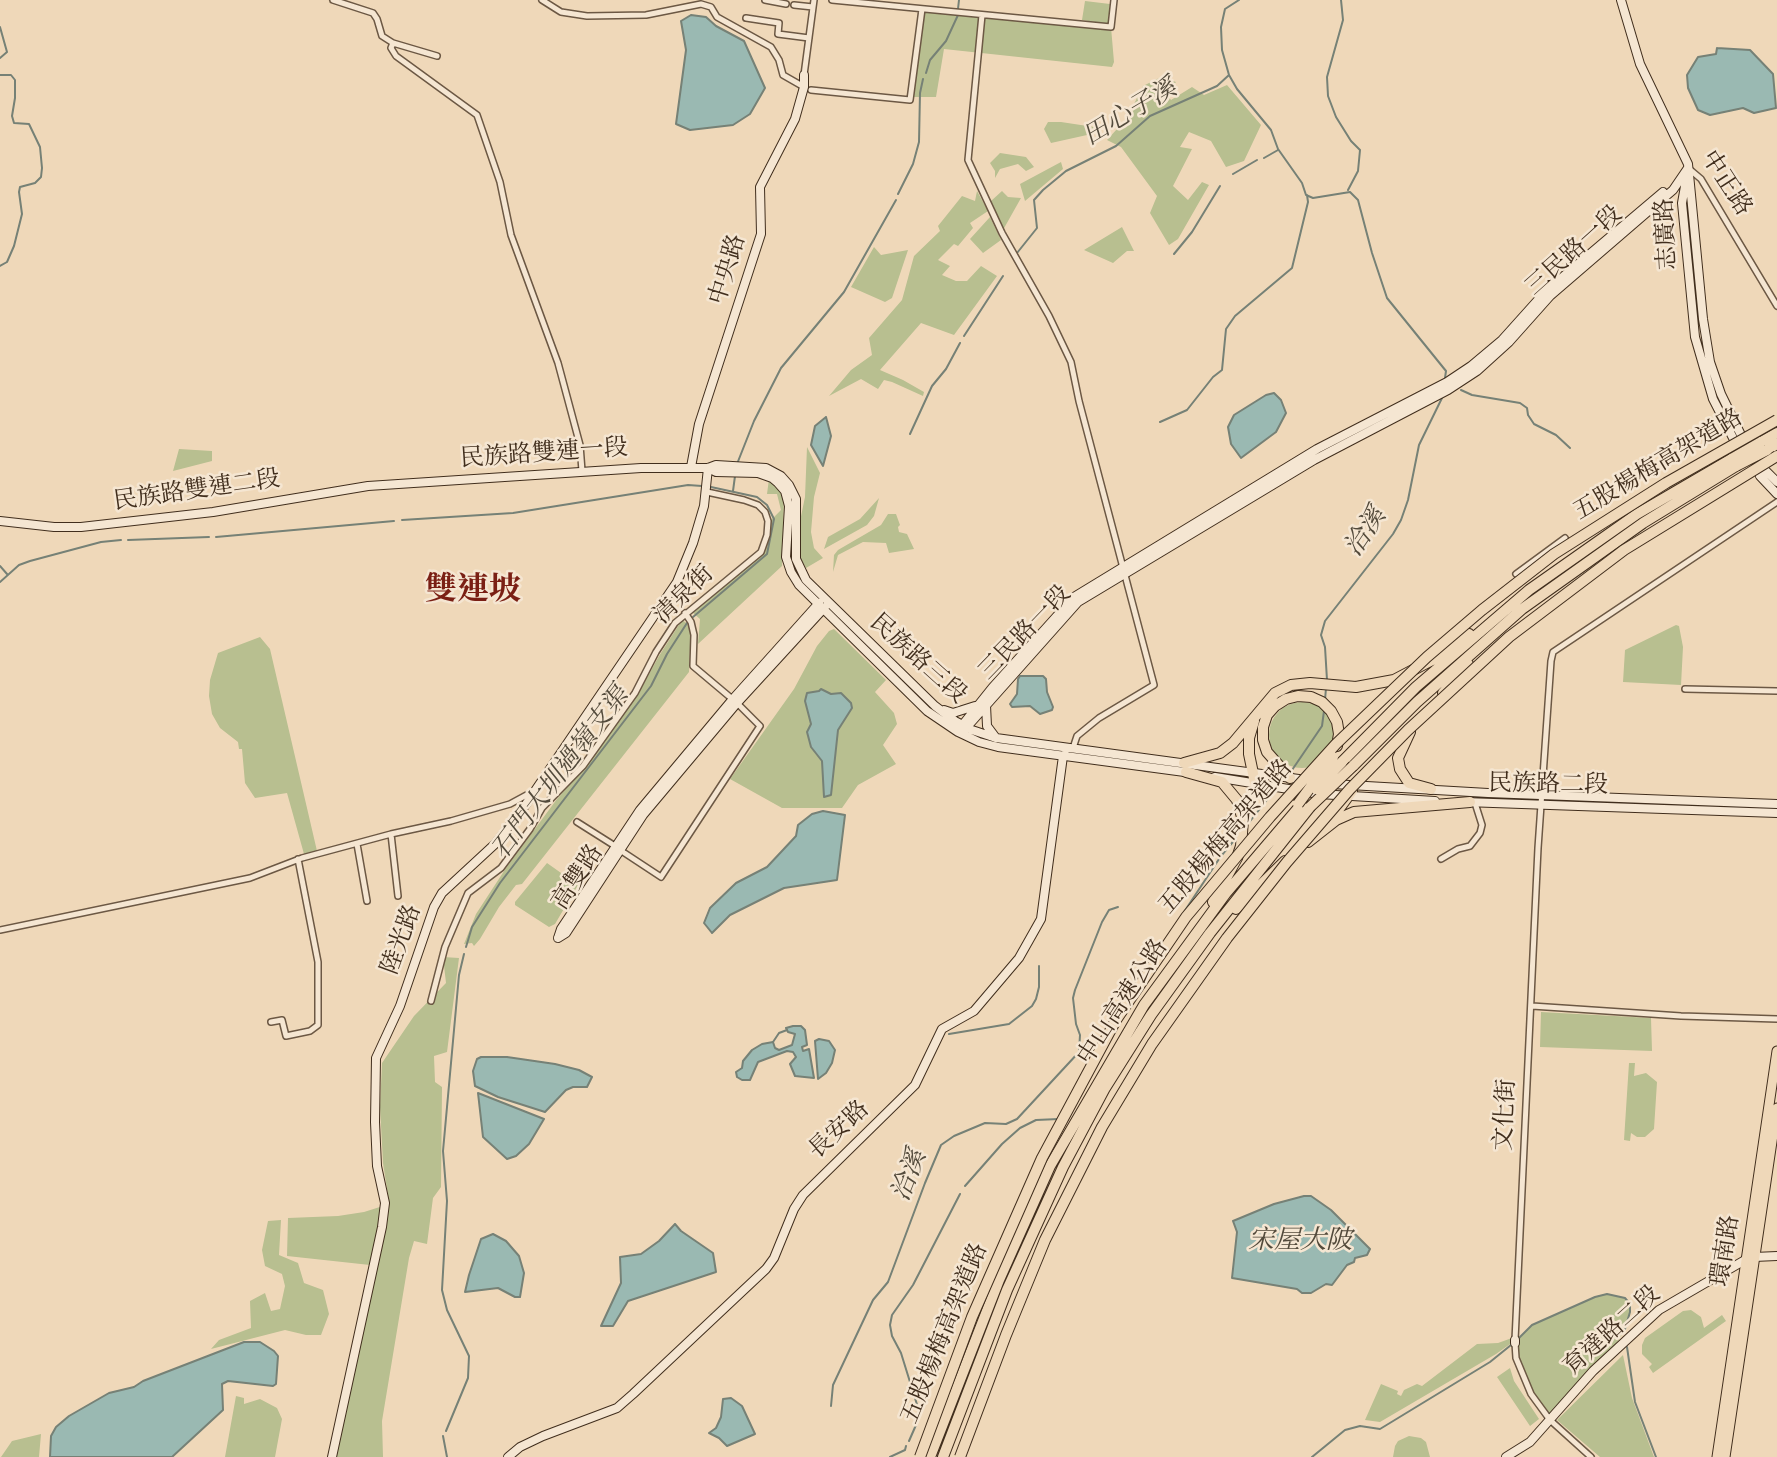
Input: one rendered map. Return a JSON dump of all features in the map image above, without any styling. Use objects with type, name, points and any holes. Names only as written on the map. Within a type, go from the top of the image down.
[{"type":"highway","name":"五股楊梅高架道路","points":[[920,1457],[972,1317],[1041,1158],[1116,1020],[1185,917],[1336,744],[1427,657],[1482,610],[1566,547],[1666,483],[1777,421]]},
{"type":"highway","name":"中山高速公路","points":[[943,1457],[1007,1290],[1063,1167],[1105,1088],[1217,923],[1338,759],[1416,687],[1529,590],[1637,514],[1764,446],[1777,433]]},
{"type":"highway","name":"中山高速公路","points":[[1764,446],[1777,444]]},
{"type":"highway","points":[[960,1457],[1045,1240],[1102,1127],[1152,1044],[1227,938],[1287,862],[1350,789],[1408,730],[1509,637],[1624,550],[1777,456]]},
{"type":"highway","name":"中山高速公路","points":[[930,1457],[999,1280],[1050,1166],[1144,1005],[1226,893],[1303,805],[1353,766],[1418,702],[1522,609],[1734,462]]},
{"type":"highway","points":[[1185,767],[1220,753],[1233,743],[1275,693],[1291,685],[1310,683],[1356,687],[1394,680],[1434,659],[1529,590]]},
{"type":"highway","points":[[1322,830],[1356,786],[1414,726],[1471,660],[1522,609]]},
{"type":"highway","points":[[1290,778],[1267,752],[1263,740],[1267,715],[1286,699],[1311,697],[1331,710],[1339,734],[1338,759]]},
{"type":"highway","points":[[1255,783],[1251,772],[1249,737],[1251,726],[1263,705]]},
{"type":"highway","points":[[1414,726],[1398,758],[1400,769],[1409,783],[1431,789]]},
{"type":"highway","points":[[1181,952],[1230,871],[1244,831],[1241,808],[1232,791],[1222,782],[1185,767]]},
{"type":"highway","points":[[1192,959],[1274,870],[1336,820],[1354,812],[1472,803]]},
{"type":"main road","name":"環南路","points":[[1717,1457],[1729,1399],[1750,1259],[1777,1051]]},
{"type":"main road","name":"環南路","points":[[1750,1259],[1777,1108]]},
{"type":"main road","name":"環南路","points":[[1725,1457],[1729,1399]]},
{"type":"street","points":[[333,0],[373,13],[382,36],[393,43],[437,56]]},
{"type":"street","points":[[355,0],[357,9]]},
{"type":"street","points":[[542,0],[561,12],[587,16],[646,15],[701,4],[711,7],[717,17],[771,47],[779,60],[783,75],[808,89],[910,100],[922,9]]},
{"type":"street","points":[[765,0],[786,4]]},
{"type":"street","points":[[832,0],[1111,27],[1114,0]]},
{"type":"street","name":"中正路","points":[[1621,0],[1640,64],[1688,168],[1701,179],[1777,306]]},
{"type":"street","points":[[794,5],[813,4],[804,75]]},
{"type":"street","points":[[982,15],[969,164],[1002,233],[1049,316],[1071,362],[1154,685],[1099,718],[1077,736],[1073,748],[1063,756]]},
{"type":"street","points":[[746,18],[779,23],[778,34],[809,38]]},
{"type":"street","points":[[393,43],[391,48],[396,56],[477,115],[500,182],[511,235],[558,363],[580,445],[582,471]]},
{"type":"street","name":"中央路","points":[[691,467],[699,424],[761,234],[760,187],[808,89],[804,75]]},
{"type":"street","name":"三民路一段","points":[[962,728],[1074,597],[1124,570],[1317,449],[1448,386],[1493,358],[1549,296],[1673,190],[1688,168]]},
{"type":"street","name":"三民路一段","points":[[1448,386],[1488,354],[1546,291],[1672,185],[1688,168]]},
{"type":"street","name":"志廣路","points":[[1688,168],[1710,362],[1737,436],[1713,399],[1695,337],[1682,203],[1688,168]]},
{"type":"street","points":[[1664,198],[1676,198],[1682,203]]},
{"type":"street","name":"民族路三段","points":[[708,468],[716,465],[770,469],[781,476],[796,499],[795,551],[798,566],[806,580],[823,604],[928,711],[962,728],[996,738],[1185,767],[1319,794]]},
{"type":"street","name":"民族路雙連一段","points":[[399,484],[582,471],[691,467]]},
{"type":"street","name":"民族路三段","points":[[691,467],[708,468],[716,472],[766,475],[782,488],[789,510],[786,544],[788,564],[799,585],[979,742],[1063,756],[1251,772],[1329,783]]},
{"type":"street","name":"陸光路","points":[[332,1457],[386,1203],[377,1166],[376,1058],[400,1006],[434,907],[442,893],[495,844],[677,582],[693,543],[707,492],[708,468]]},
{"type":"street","points":[[1777,482],[1762,473],[1777,494]]},
{"type":"street","name":"民族路雙連二段","points":[[0,521],[81,527],[213,512],[368,486],[399,484]]},
{"type":"street","name":"清泉街","points":[[430,1001],[445,947],[468,893],[501,868],[542,808],[583,766],[635,694],[656,652],[675,623],[761,552],[767,535],[768,521],[765,512],[758,505],[707,492]]},
{"type":"street","name":"文化街","points":[[1591,1457],[1550,1420],[1524,1378],[1516,1358],[1515,1342],[1542,800],[1553,652],[1777,502]]},
{"type":"street","points":[[1516,574],[1565,538]]},
{"type":"street","name":"高雙路","points":[[617,848],[561,929],[558,938],[566,933],[640,810],[823,604]]},
{"type":"street","points":[[577,821],[661,877],[760,726],[693,666],[694,635],[691,622],[685,613]]},
{"type":"street","points":[[1685,689],[1777,691]]},
{"type":"street","name":"三民路一段","points":[[935,706],[953,713],[982,704]]},
{"type":"street","name":"三民路一段","points":[[982,704],[987,726],[996,738]]},
{"type":"street","name":"長安路","points":[[508,1457],[520,1447],[543,1436],[617,1408],[744,1290],[774,1258],[794,1209],[803,1195],[915,1085],[942,1029],[974,1011],[1019,958],[1041,919],[1063,756]]},
{"type":"street","name":"民族路二段","points":[[1329,783],[1431,789],[1542,800],[1777,813]]},
{"type":"street","points":[[0,930],[250,878],[298,859],[510,804],[534,791]]},
{"type":"street","name":"民族路二段","points":[[1319,794],[1472,803],[1542,800],[1777,804]]},
{"type":"street","points":[[1441,859],[1458,849],[1470,846],[1480,833],[1482,825],[1472,803]]},
{"type":"street","points":[[391,834],[398,897]]},
{"type":"street","points":[[357,844],[368,901]]},
{"type":"street","points":[[271,1022],[282,1020],[286,1036],[310,1031],[318,1025],[318,962],[298,859]]},
{"type":"street","points":[[1532,1006],[1777,1019]]},
{"type":"street","points":[[1750,1259],[1777,1256]]},
{"type":"street","name":"育達路二段","points":[[1506,1457],[1530,1442],[1594,1371],[1659,1310],[1750,1259]]},
{"type":"green space","points":[[1085,1],[1110,4],[1108,24],[1082,20]]},
{"type":"green space","points":[[922,9],[1111,27],[1114,62],[1112,67],[944,49],[936,97],[910,97]]},
{"type":"green space","points":[[1161,77],[1176,82],[1166,93],[1171,100],[1192,87],[1204,95],[1227,85],[1261,125],[1244,161],[1226,167],[1211,141],[1189,132],[1180,147],[1192,149],[1173,186],[1188,200],[1202,182],[1209,185],[1178,239],[1169,245],[1150,213],[1157,196],[1121,147],[1107,140],[1127,118],[1143,86]]},
{"type":"green space","points":[[1048,122],[1094,127],[1087,135],[1051,143],[1044,129]]},
{"type":"green space","points":[[1000,153],[1026,157],[1034,167],[1026,171],[1018,164],[1000,169],[995,178],[995,171],[990,163]]},
{"type":"green space","points":[[1061,162],[1063,169],[1025,201],[1020,184]]},
{"type":"green space","points":[[977,191],[988,211],[970,223],[973,228],[958,246],[954,244],[938,260],[950,266],[942,275],[956,281],[967,281],[981,266],[997,276],[954,335],[921,323],[880,370],[924,392],[923,396],[892,382],[884,380],[878,389],[861,379],[829,396],[851,370],[872,355],[869,338],[902,300],[914,256],[940,231],[938,226],[962,196],[975,201]]},
{"type":"green space","points":[[1002,191],[1008,197],[1021,198],[1003,230],[991,201]]},
{"type":"green space","points":[[990,217],[1001,240],[983,253],[970,239]]},
{"type":"green space","points":[[1122,227],[1134,251],[1127,251],[1113,263],[1084,250]]},
{"type":"green space","points":[[874,247],[881,255],[908,250],[892,298],[885,302],[851,287]]},
{"type":"green space","points":[[807,447],[820,473],[814,497],[811,532],[814,548],[823,558],[806,568],[801,559],[800,521],[805,497]]},
{"type":"green space","points":[[179,449],[212,451],[212,461],[173,471]]},
{"type":"green space","points":[[769,479],[779,487],[784,499],[782,566],[698,644],[700,619],[692,612],[765,552],[771,520],[781,510],[777,494],[767,494]]},
{"type":"green space","points":[[879,498],[874,516],[867,525],[824,549],[828,537],[860,519]]},
{"type":"green space","points":[[888,514],[896,514],[900,525],[899,532],[907,534],[914,549],[889,553],[886,543],[863,542],[838,555],[833,572],[834,555],[838,550],[881,525]]},
{"type":"green space","points":[[682,620],[691,626],[689,672],[522,884],[516,885],[480,939],[474,946],[472,943],[464,944],[476,914],[506,868],[638,694]]},
{"type":"green space","points":[[1676,625],[1679,626],[1683,647],[1681,685],[1623,682],[1625,650]]},
{"type":"green space","points":[[834,629],[886,680],[875,692],[894,713],[897,724],[883,745],[896,764],[858,785],[842,808],[782,808],[730,779],[794,689],[817,646],[829,631]]},
{"type":"green space","points":[[260,637],[270,649],[317,851],[304,854],[287,793],[255,798],[245,783],[242,749],[239,749],[238,742],[220,728],[212,714],[210,680],[218,653]]},
{"type":"green space","points":[[1302,702],[1325,712],[1335,735],[1325,758],[1302,768],[1279,758],[1269,735],[1279,712]]},
{"type":"green space","points":[[547,863],[578,885],[555,924],[549,927],[515,905]]},
{"type":"green space","points":[[443,957],[459,958],[447,1052],[434,1056],[435,1082],[442,1087],[441,1187],[433,1198],[427,1244],[414,1241],[409,1258],[382,1421],[383,1457],[336,1457],[384,1237],[389,1202],[383,1163],[380,1107],[382,1063],[414,1016],[446,983]]},
{"type":"green space","points":[[1541,1012],[1651,1018],[1652,1051],[1540,1047]]},
{"type":"green space","points":[[1629,1063],[1635,1063],[1634,1076],[1646,1073],[1657,1082],[1654,1129],[1645,1137],[1637,1137],[1631,1133],[1630,1141],[1624,1140]]},
{"type":"green space","points":[[383,1206],[370,1265],[287,1256],[288,1218],[338,1216]]},
{"type":"green space","points":[[281,1220],[279,1255],[298,1263],[304,1283],[323,1290],[329,1314],[321,1335],[285,1330],[211,1349],[219,1340],[251,1328],[250,1301],[265,1293],[271,1311],[280,1309],[285,1286],[282,1274],[265,1266],[262,1250],[268,1221]]},
{"type":"green space","points":[[1607,1294],[1625,1298],[1630,1304],[1625,1329],[1618,1341],[1550,1417],[1530,1391],[1516,1358],[1517,1341],[1532,1325]]},
{"type":"green space","points":[[1691,1310],[1701,1317],[1704,1328],[1722,1315],[1726,1321],[1653,1373],[1649,1367],[1652,1364],[1642,1354],[1645,1338],[1683,1311]]},
{"type":"green space","points":[[1512,1338],[1513,1342],[1496,1354],[1380,1422],[1365,1420],[1381,1384],[1398,1391],[1397,1394],[1401,1396],[1404,1390],[1417,1384],[1422,1386],[1477,1344],[1498,1343]]},
{"type":"green space","points":[[1623,1355],[1632,1398],[1654,1457],[1600,1457],[1557,1420]]},
{"type":"green space","points":[[1510,1368],[1514,1381],[1539,1419],[1530,1426],[1497,1377]]},
{"type":"green space","points":[[236,1396],[244,1398],[244,1404],[260,1399],[277,1408],[282,1419],[275,1457],[225,1457]]},
{"type":"green space","points":[[41,1434],[39,1457],[1,1457],[12,1441]]},
{"type":"green space","points":[[1409,1436],[1421,1438],[1426,1442],[1430,1457],[1393,1457],[1398,1441]]},
{"type":"water","points":[[691,15],[706,17],[716,26],[744,41],[765,88],[750,114],[733,125],[690,130],[676,124],[686,50],[681,21]]},
{"type":"water","points":[[1717,48],[1750,50],[1773,74],[1776,108],[1754,113],[1743,108],[1710,115],[1698,110],[1688,88],[1687,75],[1698,57],[1716,54]]},
{"type":"water","points":[[1274,393],[1281,400],[1286,413],[1276,432],[1241,458],[1231,444],[1228,427],[1234,415],[1266,395]]},
{"type":"water","points":[[826,417],[831,436],[823,466],[811,445],[815,426]]},
{"type":"water","points":[[1020,676],[1043,676],[1046,679],[1052,710],[1040,714],[1030,706],[1012,707],[1010,704],[1017,694]]},
{"type":"water","points":[[821,689],[831,694],[841,693],[851,703],[852,708],[838,730],[831,795],[824,797],[822,761],[811,747],[807,732],[811,724],[805,701],[807,693]]},
{"type":"water","points":[[823,811],[845,815],[837,880],[784,888],[730,915],[712,933],[704,923],[710,908],[736,883],[767,867],[796,836],[798,825],[812,814]]},
{"type":"water","points":[[801,1026],[805,1030],[807,1045],[802,1047],[803,1051],[809,1049],[814,1078],[795,1076],[790,1064],[796,1057],[793,1052],[787,1051],[758,1062],[750,1080],[737,1077],[736,1072],[742,1068],[743,1061],[752,1050],[762,1044],[773,1042],[779,1050],[792,1045],[795,1034],[788,1032],[786,1028]]},
{"type":"water","points":[[815,1041],[829,1041],[835,1050],[832,1063],[818,1079]]},
{"type":"water","points":[[507,1057],[555,1064],[579,1070],[592,1077],[587,1087],[566,1090],[545,1112],[498,1097],[475,1086],[473,1071],[477,1059]]},
{"type":"water","points":[[478,1093],[544,1119],[529,1144],[516,1156],[507,1159],[483,1137]]},
{"type":"water","name":"宋屋大陂","points":[[1311,1196],[1331,1210],[1370,1249],[1367,1255],[1355,1258],[1332,1285],[1326,1284],[1311,1293],[1232,1278],[1237,1232],[1233,1221],[1274,1204]]},
{"type":"water","points":[[675,1224],[713,1253],[716,1272],[628,1301],[613,1326],[601,1326],[621,1283],[620,1257],[641,1254],[659,1241]]},
{"type":"water","points":[[493,1234],[506,1241],[519,1256],[524,1273],[520,1297],[498,1288],[465,1292],[481,1239]]},
{"type":"water","points":[[244,1342],[260,1342],[278,1356],[276,1384],[273,1386],[228,1381],[222,1384],[223,1410],[172,1457],[50,1457],[51,1436],[56,1427],[69,1416],[109,1393],[134,1387],[143,1381]]},
{"type":"water","points":[[731,1398],[742,1406],[755,1434],[727,1446],[709,1433],[716,1428],[721,1417],[723,1399]]},
{"type":"waterway","points":[[958,9],[959,0]]},
{"type":"waterway","name":"田心子溪","points":[[1017,253],[1037,228],[1034,200],[1043,190],[1066,171],[1116,146],[1150,116],[1217,86],[1229,75],[1222,50],[1221,27],[1225,9],[1239,0]]},
{"type":"waterway","name":"洽溪","points":[[1341,0],[1343,20],[1327,77],[1328,96],[1336,117],[1360,150],[1358,171],[1348,190]]},
{"type":"waterway","points":[[926,73],[930,60],[946,41],[958,15]]},
{"type":"waterway","points":[[0,27],[7,52],[0,58]]},
{"type":"waterway","points":[[0,75],[11,75],[15,80],[12,116],[14,123],[29,124],[40,147],[42,168],[41,177],[35,183],[20,187],[22,214],[14,246],[7,262],[0,266]]},
{"type":"waterway","name":"洽溪","points":[[1229,75],[1237,89],[1271,130],[1278,149],[1302,183],[1306,195],[1313,198],[1350,192],[1358,200],[1387,298],[1446,371],[1445,378]]},
{"type":"waterway","points":[[898,194],[913,164],[919,142],[920,93],[923,79]]},
{"type":"waterway","name":"洽溪","points":[[1264,158],[1278,150]]},
{"type":"waterway","name":"洽溪","points":[[1233,174],[1257,160]]},
{"type":"waterway","name":"洽溪","points":[[1174,254],[1192,232],[1220,186]]},
{"type":"waterway","name":"洽溪","points":[[1160,422],[1187,410],[1213,377],[1222,370],[1226,329],[1235,316],[1292,268],[1308,202],[1307,195]]},
{"type":"waterway","points":[[737,464],[754,421],[781,368],[844,292],[896,200]]},
{"type":"waterway","name":"田心子溪","points":[[964,336],[1003,276]]},
{"type":"waterway","name":"田心子溪","points":[[910,434],[932,386],[946,369],[960,343]]},
{"type":"waterway","points":[[1461,390],[1472,395],[1520,403],[1527,408],[1534,424],[1556,435],[1570,448]]},
{"type":"waterway","name":"洽溪","points":[[1327,680],[1325,647],[1321,635],[1325,621],[1401,520],[1408,500],[1419,445],[1442,398]]},
{"type":"waterway","points":[[733,491],[735,476]]},
{"type":"waterway","name":"石門大圳過嶺支渠","points":[[402,520],[513,513],[688,485],[702,486]]},
{"type":"waterway","name":"石門大圳過嶺支渠","points":[[693,617],[767,554],[774,519],[767,505],[757,497],[711,487]]},
{"type":"waterway","name":"石門大圳過嶺支渠","points":[[216,537],[394,521]]},
{"type":"waterway","name":"石門大圳過嶺支渠","points":[[128,540],[209,537]]},
{"type":"waterway","name":"石門大圳過嶺支渠","points":[[0,582],[19,565],[30,561],[101,542],[121,540]]},
{"type":"waterway","points":[[0,566],[7,574]]},
{"type":"waterway","name":"石門大圳過嶺支渠","points":[[466,947],[472,927],[500,883],[651,686],[687,623]]},
{"type":"waterway","name":"洽溪","points":[[1325,700],[1326,688]]},
{"type":"waterway","name":"洽溪","points":[[1290,773],[1322,726],[1324,711]]},
{"type":"waterway","name":"洽溪","points":[[1247,825],[1274,791]]},
{"type":"waterway","name":"洽溪","points":[[1184,912],[1221,856],[1237,837]]},
{"type":"waterway","name":"洽溪","points":[[831,1406],[833,1385],[873,1300],[888,1282],[941,1145],[954,1136],[985,1123],[1006,1124],[1017,1119],[1079,1052],[1080,1035],[1073,998],[1075,990],[1102,922],[1109,910],[1118,907]]},
{"type":"waterway","name":"石門大圳過嶺支渠","points":[[446,1431],[468,1378],[469,1356],[447,1310],[442,1290],[447,1201],[443,1151],[459,975],[464,954]]},
{"type":"waterway","points":[[949,1034],[1009,1024],[1032,1006],[1036,999],[1039,966]]},
{"type":"waterway","points":[[773,1042],[779,1033],[787,1030]]},
{"type":"waterway","name":"洽溪","points":[[1064,1109],[1082,1074]]},
{"type":"waterway","name":"洽溪","points":[[965,1186],[1020,1128],[1036,1120],[1059,1119]]},
{"type":"waterway","name":"洽溪","points":[[909,1441],[919,1411],[901,1353],[892,1336],[892,1315],[913,1285],[960,1194]]},
{"type":"waterway","name":"石門大圳過嶺支渠","points":[[1518,1339],[1532,1325],[1607,1294],[1625,1298],[1630,1304],[1625,1329]]},
{"type":"waterway","name":"石門大圳過嶺支渠","points":[[1312,1457],[1345,1430],[1360,1426],[1380,1429],[1490,1362],[1511,1345]]},
{"type":"waterway","name":"石門大圳過嶺支渠","points":[[1627,1347],[1635,1402],[1656,1457]]},
{"type":"waterway","name":"石門大圳過嶺支渠","points":[[443,1436],[447,1457]]},
{"type":"waterway","name":"洽溪","points":[[890,1457],[905,1450],[906,1446]]},
{"type":"district","name":"雙連坡","points":[[473,592]]}]
